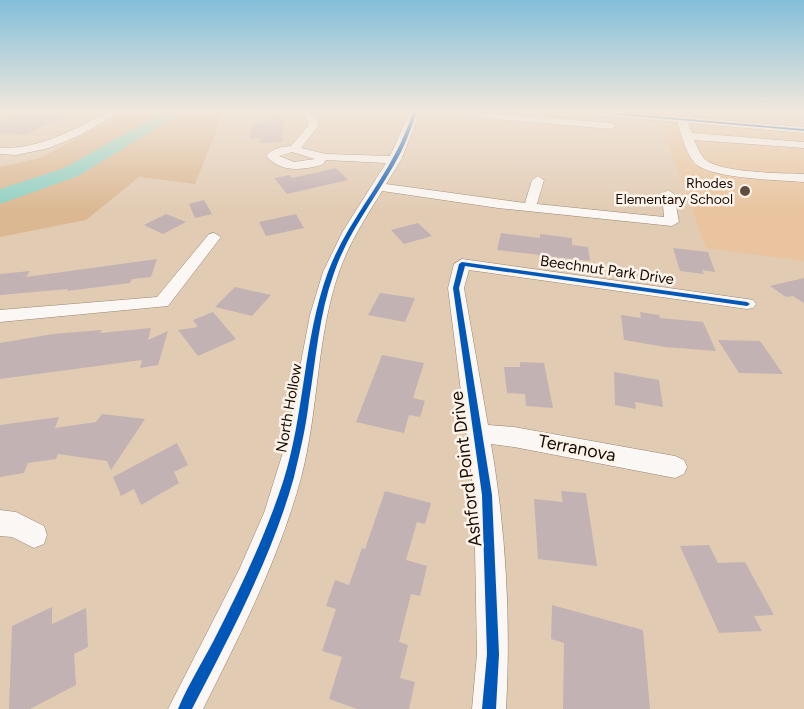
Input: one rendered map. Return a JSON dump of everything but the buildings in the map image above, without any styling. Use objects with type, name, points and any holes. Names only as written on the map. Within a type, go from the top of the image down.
[{"type":"street","points":[[0,151],[11,152],[46,145]]},
{"type":"street","points":[[294,149],[297,145]]},
{"type":"street","name":"North Hollow","points":[[185,709],[226,628],[264,543],[286,486],[297,447],[324,292],[339,252],[395,160],[401,145]]},
{"type":"street","points":[[692,145],[700,161],[715,168],[804,178]]},
{"type":"street","points":[[322,157],[318,163],[293,167],[277,161],[272,156],[278,151],[294,149],[314,157],[322,157],[395,160]]},
{"type":"street","points":[[530,207],[538,180]]},
{"type":"street","points":[[378,187],[530,207],[672,222],[668,194]]},
{"type":"street","points":[[0,316],[162,302],[214,237]]},
{"type":"street","name":"Beechnut Park Drive","points":[[462,264],[747,304]]},
{"type":"street","name":"Ashford Point Drive","points":[[462,264],[456,288],[487,495],[491,556],[493,654],[489,709]]},
{"type":"street","name":"Terranova","points":[[479,434],[514,437],[675,467]]},
{"type":"street","points":[[0,523],[16,525],[34,535]]},
{"type":"shaded area","points":[[64,145],[211,145],[195,184],[139,177],[86,220],[0,237],[0,167],[40,158]]},
{"type":"shaded area","name":"Rhodes Elementary School","points":[[669,145],[804,145],[804,261],[706,248]]},
{"type":"waterway","points":[[0,197],[71,172],[118,145]]},
{"type":"cycle path","points":[[185,709],[249,580],[277,513],[297,446],[319,315],[331,272],[350,231],[402,145]]},
{"type":"cycle path","points":[[489,709],[493,654],[487,495],[456,288],[462,264],[747,304]]},
{"type":"place","name":"Rhodes Elementary School","points":[[745,191]]}]
